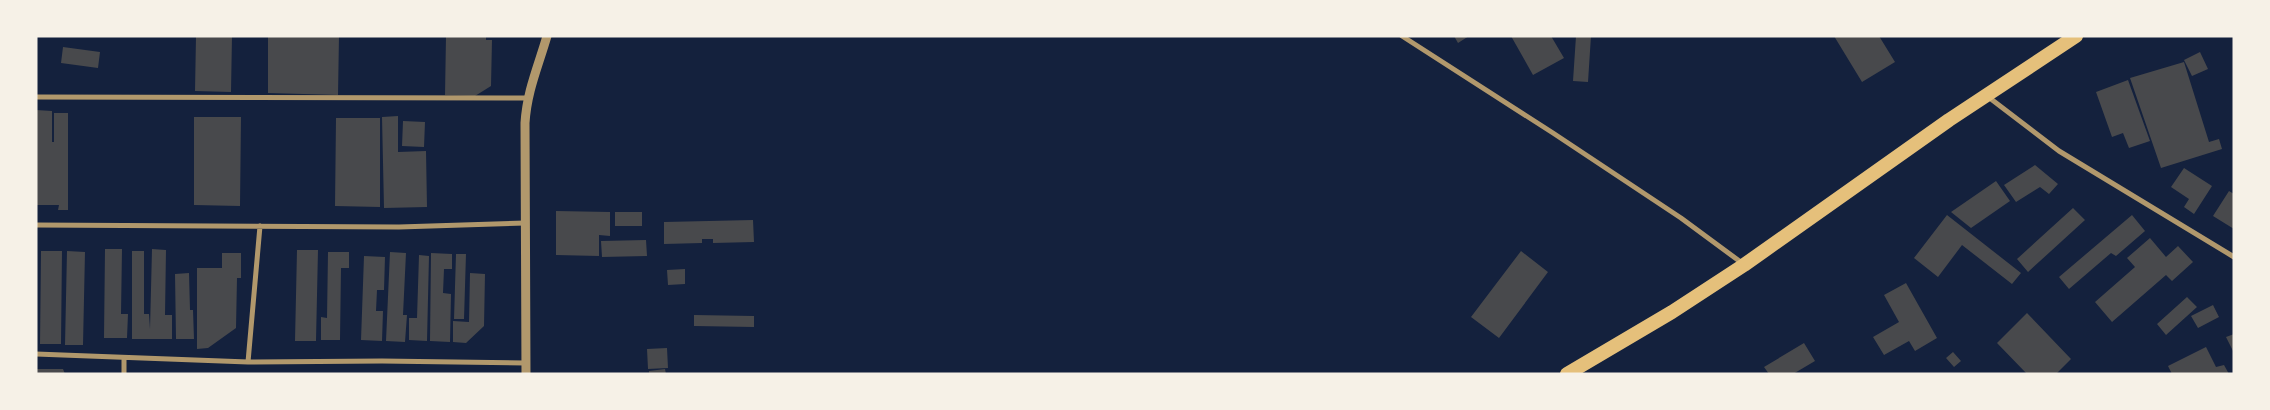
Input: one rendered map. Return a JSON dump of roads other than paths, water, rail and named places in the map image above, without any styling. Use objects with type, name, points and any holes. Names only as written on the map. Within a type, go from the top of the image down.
[{"type":"highway","points":[[1567,374],[1672,312],[1744,265],[1986,95],[2076,36]]},
{"type":"street","points":[[526,374],[525,123],[527,98],[547,36]]},
{"type":"street","points":[[1402,36],[1537,122],[1673,213],[1744,265]]},
{"type":"street","points":[[1986,95],[2059,151],[2234,257]]},
{"type":"street","points":[[36,97],[527,98]]},
{"type":"street","points":[[36,226],[399,227],[525,223]]},
{"type":"street","points":[[248,362],[260,226]]},
{"type":"street","points":[[36,354],[248,362],[526,363]]},
{"type":"street","points":[[124,358],[124,374]]}]
